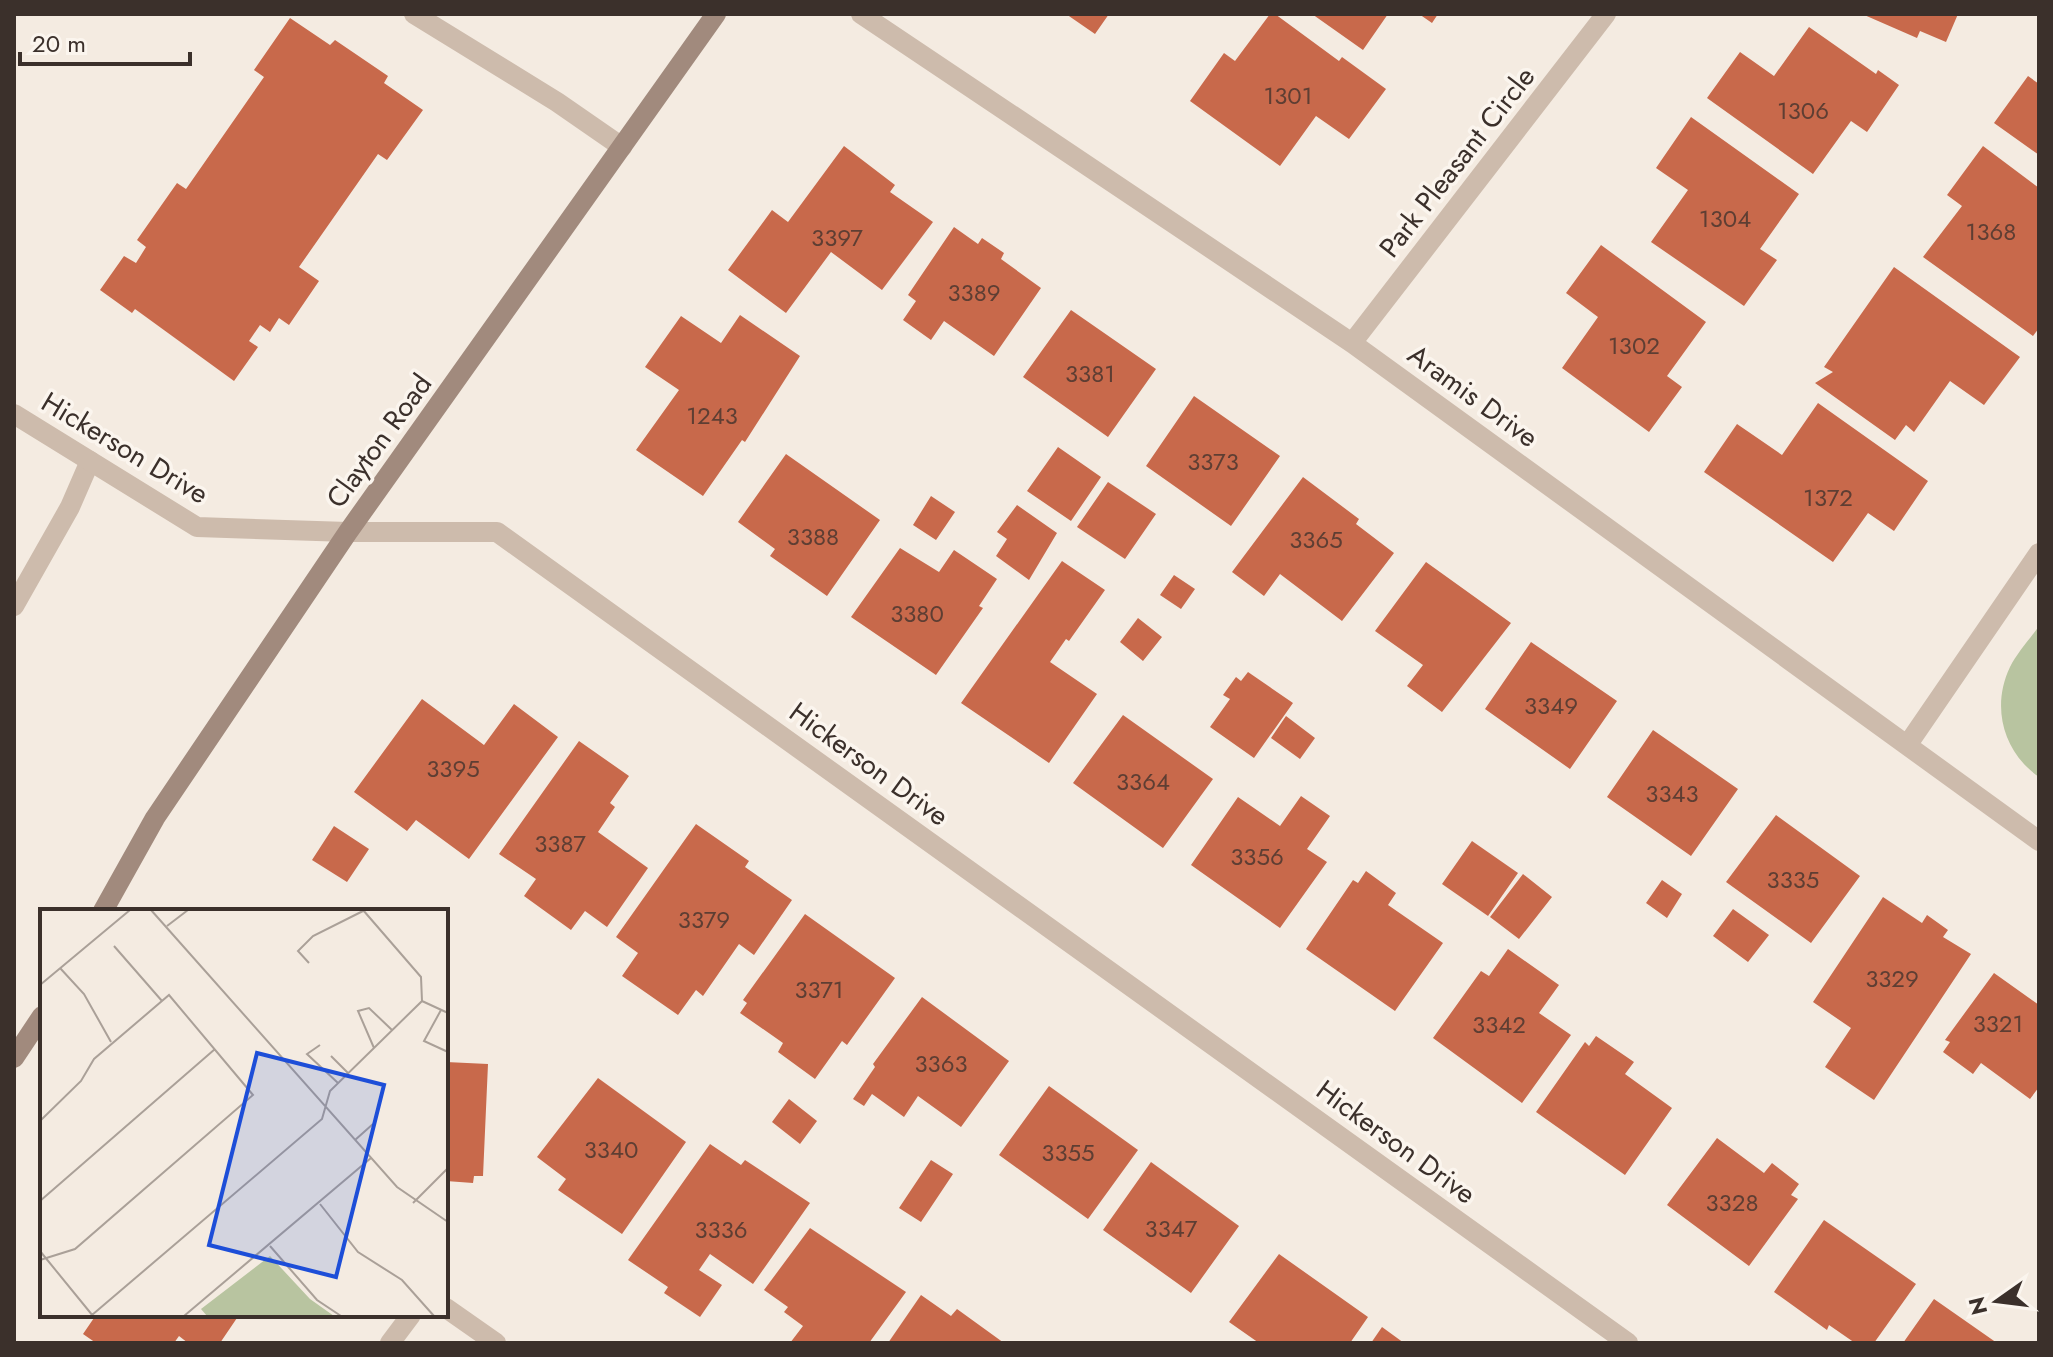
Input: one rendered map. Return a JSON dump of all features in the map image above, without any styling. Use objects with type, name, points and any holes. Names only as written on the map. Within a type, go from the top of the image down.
[{"type":"street","points":[[414,14],[557,102],[622,147]]},
{"type":"street","name":"Clayton Road","points":[[104,909],[155,818],[348,532],[716,14]]},
{"type":"street","name":"Aramis Drive","points":[[861,14],[1352,343],[2039,841]]},
{"type":"street","name":"Park Pleasant Circle","points":[[1352,343],[1606,14]]},
{"type":"street","name":"Hickerson Drive","points":[[14,414],[197,527],[348,532],[497,532],[1628,1343]]},
{"type":"street","points":[[14,606],[70,507],[90,461]]},
{"type":"street","points":[[1908,744],[2039,553]]},
{"type":"street","points":[[14,1058],[40,1019]]},
{"type":"street","points":[[448,1309],[496,1343]]},
{"type":"street","points":[[390,1343],[410,1317]]},
{"type":"green space","points":[[2039,626],[2039,777],[2027,767],[2009,742],[2001,713],[2001,698],[2010,667]]},
{"type":"building","points":[[1066,14],[1109,14],[1095,34]]},
{"type":"building","points":[[1270,14],[1275,14],[1339,61],[1342,57],[1386,89],[1349,139],[1316,116],[1280,166],[1190,101],[1224,53],[1235,61]]},
{"type":"building","points":[[1312,14],[1388,14],[1363,50]]},
{"type":"building","points":[[1419,14],[1438,14],[1432,23]]},
{"type":"building","points":[[1862,14],[1958,14],[1946,42],[1920,31],[1917,38]]},
{"type":"building","points":[[290,18],[330,45],[335,40],[388,76],[384,83],[423,110],[387,160],[378,154],[299,267],[319,281],[289,325],[279,318],[270,332],[260,325],[249,341],[258,347],[234,381],[135,309],[132,313],[100,290],[124,256],[136,263],[146,247],[137,240],[177,183],[186,189],[264,77],[254,70]]},
{"type":"building","points":[[1809,27],[1876,74],[1878,70],[1899,85],[1867,132],[1851,121],[1813,174],[1707,98],[1740,52],[1774,76]]},
{"type":"building","points":[[2028,76],[2039,84],[2039,155],[1994,123]]},
{"type":"building","points":[[1691,117],[1799,194],[1760,249],[1777,260],[1744,306],[1651,242],[1688,190],[1656,168]]},
{"type":"building","points":[[844,146],[895,185],[890,192],[933,222],[882,290],[831,252],[786,313],[728,270],[772,210],[788,222]]},
{"type":"building","points":[[1983,146],[2039,188],[2039,328],[2033,336],[1923,257],[1962,206],[1947,195]]},
{"type":"building","points":[[954,227],[978,244],[982,238],[1004,253],[1001,259],[1041,288],[994,356],[944,321],[931,340],[903,320],[916,301],[908,295]]},
{"type":"building","points":[[1601,245],[1706,322],[1667,376],[1682,387],[1649,432],[1562,368],[1598,317],[1566,293]]},
{"type":"building","points":[[1894,267],[2020,357],[1984,405],[1950,381],[1914,432],[1906,425],[1895,440],[1815,383],[1833,372],[1824,367]]},
{"type":"building","points":[[1071,310],[1156,369],[1108,437],[1023,377]]},
{"type":"building","points":[[740,315],[800,356],[745,442],[742,440],[703,496],[636,450],[679,390],[645,367],[681,316],[721,343]]},
{"type":"building","points":[[1194,396],[1280,456],[1231,526],[1146,466]]},
{"type":"building","points":[[1818,403],[1928,481],[1894,531],[1868,513],[1833,562],[1704,472],[1737,424],[1782,455]]},
{"type":"building","points":[[1058,447],[1101,477],[1071,521],[1027,491]]},
{"type":"building","points":[[786,454],[880,520],[827,596],[770,556],[775,549],[738,522]]},
{"type":"building","points":[[1303,477],[1359,519],[1356,524],[1394,553],[1342,621],[1280,574],[1264,596],[1232,572]]},
{"type":"building","points":[[1108,482],[1156,514],[1125,559],[1077,527]]},
{"type":"building","points":[[931,496],[955,512],[936,540],[913,525]]},
{"type":"building","points":[[1017,505],[1057,533],[1029,580],[996,556],[1007,539],[997,532]]},
{"type":"building","points":[[900,548],[939,572],[954,550],[997,579],[979,606],[983,608],[936,675],[851,617]]},
{"type":"building","points":[[1062,561],[1105,590],[1050,662],[1097,694],[1049,763],[961,703]]},
{"type":"building","points":[[1426,562],[1511,623],[1442,712],[1407,686],[1423,665],[1375,631]]},
{"type":"building","points":[[1174,575],[1195,589],[1181,609],[1160,595]]},
{"type":"building","points":[[1138,618],[1162,637],[1143,661],[1120,642]]},
{"type":"building","points":[[1531,642],[1617,701],[1570,769],[1485,709]]},
{"type":"building","points":[[1248,672],[1293,703],[1254,758],[1210,727],[1230,699],[1223,695],[1236,677],[1241,681]]},
{"type":"building","points":[[422,699],[484,745],[514,704],[558,737],[469,859],[416,820],[407,831],[354,792]]},
{"type":"building","points":[[1123,715],[1213,779],[1163,848],[1073,783]]},
{"type":"building","points":[[1286,716],[1315,738],[1300,759],[1271,738]]},
{"type":"building","points":[[1653,730],[1738,789],[1691,856],[1607,797]]},
{"type":"building","points":[[579,741],[629,776],[610,803],[615,807],[598,832],[648,868],[607,927],[585,911],[571,930],[524,896],[536,879],[499,854]]},
{"type":"building","points":[[1301,796],[1330,816],[1307,849],[1327,862],[1280,928],[1191,865],[1238,797],[1280,826]]},
{"type":"building","points":[[1776,815],[1860,876],[1811,943],[1726,882]]},
{"type":"building","points":[[696,824],[749,861],[745,867],[792,900],[754,955],[739,944],[703,996],[696,990],[678,1015],[622,976],[638,953],[616,937]]},
{"type":"building","points":[[334,826],[369,849],[347,882],[312,860]]},
{"type":"building","points":[[1472,841],[1518,873],[1488,916],[1442,884]]},
{"type":"building","points":[[1366,871],[1396,893],[1388,905],[1443,943],[1395,1011],[1306,949],[1353,880],[1358,883]]},
{"type":"building","points":[[1523,874],[1552,897],[1519,939],[1490,917]]},
{"type":"building","points":[[1662,880],[1682,894],[1667,918],[1646,903]]},
{"type":"building","points":[[1883,897],[1922,923],[1927,915],[1948,930],[1943,937],[1971,954],[1874,1100],[1825,1067],[1851,1028],[1813,1002]]},
{"type":"building","points":[[1733,909],[1769,935],[1748,962],[1713,936]]},
{"type":"building","points":[[805,914],[895,978],[847,1045],[842,1041],[815,1079],[778,1052],[783,1043],[740,1013],[747,1003],[743,1000]]},
{"type":"building","points":[[1508,949],[1559,985],[1539,1013],[1571,1035],[1522,1103],[1433,1038],[1481,971],[1489,976]]},
{"type":"building","points":[[1994,973],[2039,1005],[2039,1087],[2030,1099],[1981,1063],[1973,1074],[1943,1052],[1950,1042],[1945,1040]]},
{"type":"building","points":[[922,997],[1009,1061],[961,1127],[918,1096],[904,1117],[872,1094],[864,1106],[853,1099],[875,1067],[873,1064]]},
{"type":"building","points":[[1596,1036],[1634,1062],[1625,1074],[1672,1108],[1625,1175],[1536,1112],[1585,1042],[1589,1046]]},
{"type":"building","points":[[448,1062],[488,1064],[483,1176],[474,1176],[473,1183],[448,1181]]},
{"type":"building","points":[[598,1078],[686,1142],[622,1234],[558,1190],[566,1179],[537,1157]]},
{"type":"building","points":[[1049,1086],[1138,1150],[1088,1219],[999,1155]]},
{"type":"building","points":[[789,1099],[817,1121],[800,1144],[772,1122]]},
{"type":"building","points":[[1717,1138],[1764,1173],[1772,1163],[1799,1184],[1791,1195],[1798,1199],[1749,1266],[1667,1205]]},
{"type":"building","points":[[710,1144],[741,1165],[745,1160],[810,1203],[753,1284],[710,1254],[699,1270],[722,1285],[700,1317],[664,1293],[668,1287],[628,1260]]},
{"type":"building","points":[[931,1160],[953,1174],[921,1222],[899,1208]]},
{"type":"building","points":[[1151,1162],[1239,1226],[1191,1293],[1103,1230]]},
{"type":"building","points":[[1824,1220],[1916,1284],[1874,1343],[1855,1343],[1829,1325],[1827,1330],[1774,1292]]},
{"type":"building","points":[[810,1228],[906,1292],[869,1343],[790,1343],[803,1326],[784,1312],[788,1307],[764,1290]]},
{"type":"building","points":[[1279,1254],[1368,1317],[1350,1343],[1259,1343],[1229,1322]]},
{"type":"building","points":[[921,1295],[951,1316],[957,1309],[1004,1343],[888,1343]]},
{"type":"building","points":[[1934,1299],[1997,1343],[1903,1343]]},
{"type":"building","points":[[95,1317],[238,1317],[220,1343],[188,1343],[179,1336],[174,1343],[96,1343],[83,1334]]},
{"type":"building","points":[[1382,1327],[1404,1343],[1371,1343]]}]
